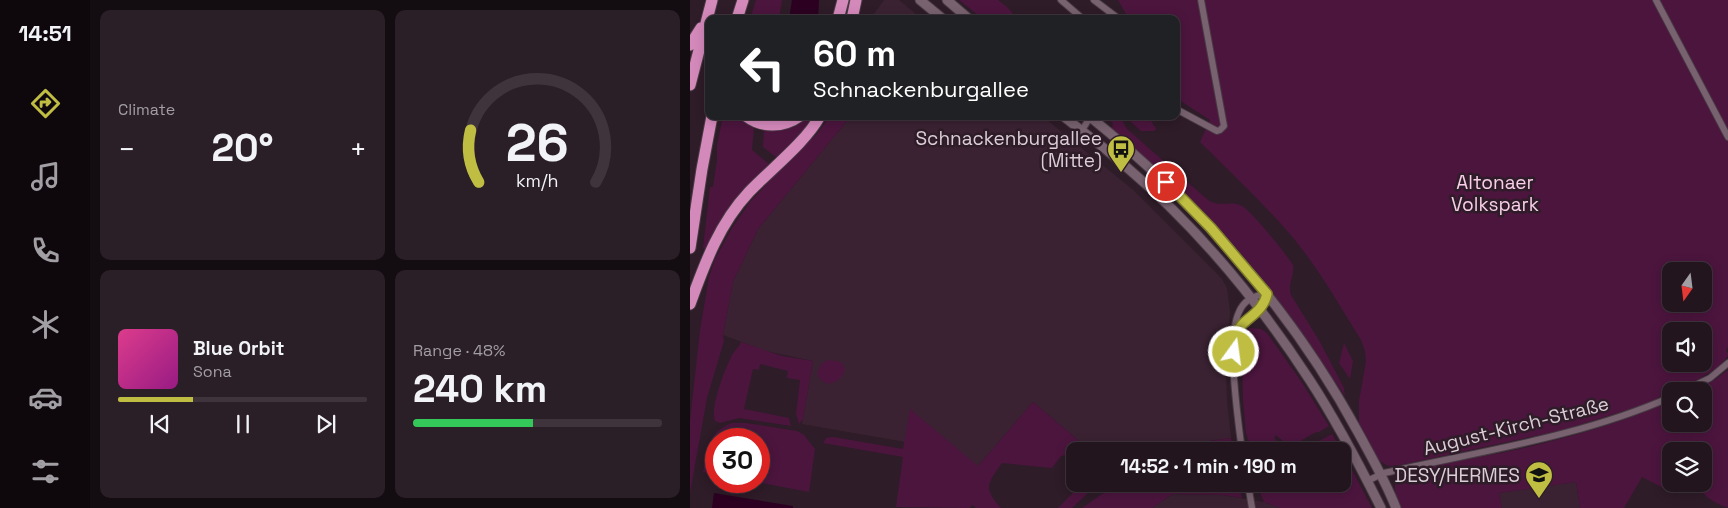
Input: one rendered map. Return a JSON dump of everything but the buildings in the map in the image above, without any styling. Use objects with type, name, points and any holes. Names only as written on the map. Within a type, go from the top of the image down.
[{"type":"highway","points":[[709,15],[712,0]]},
{"type":"highway","points":[[738,15],[743,0]]},
{"type":"highway","points":[[839,15],[843,0]]},
{"type":"highway","points":[[853,15],[857,2]]},
{"type":"highway","points":[[690,45],[705,22]]},
{"type":"highway","points":[[690,84],[705,29]]},
{"type":"highway","points":[[690,248],[711,120]]},
{"type":"highway","points":[[754,120],[773,125],[791,120]]},
{"type":"highway","points":[[690,304],[710,250],[728,219],[749,192],[803,139],[817,120]]},
{"type":"main road","points":[[920,0],[938,15]]},
{"type":"main road","points":[[947,0],[964,15]]},
{"type":"main road","points":[[1074,120],[1082,130],[1124,165],[1172,210],[1222,263],[1251,298],[1284,342],[1322,399],[1381,508]]},
{"type":"main road","points":[[1094,120],[1137,156],[1192,209],[1247,269],[1267,294],[1318,365],[1342,403],[1396,508]]},
{"type":"street","points":[[1061,0],[1078,15]]},
{"type":"street","points":[[1094,0],[1114,15]]},
{"type":"street","points":[[1180,111],[1213,130],[1220,130],[1224,126],[1201,0]]},
{"type":"street","points":[[1656,0],[1728,137]]},
{"type":"street","points":[[1082,130],[1088,120]]},
{"type":"street","points":[[1235,336],[1243,324],[1260,310],[1267,294],[1251,298],[1243,306],[1236,320],[1235,336],[1235,389],[1241,442]]},
{"type":"street","points":[[1702,382],[1710,378],[1728,363]]},
{"type":"street","name":"August-Kirch-Straße","points":[[1367,481],[1380,474],[1572,431],[1630,414],[1662,400]]},
{"type":"street","points":[[1249,492],[1252,508]]},
{"type":"shaded area","points":[[792,0],[819,0],[818,15],[790,15]]},
{"type":"shaded area","points":[[884,0],[899,0],[917,15],[873,15]]},
{"type":"shaded area","points":[[848,120],[1047,120],[1132,189],[1222,279],[1227,288],[1230,312],[1226,374],[1231,438],[1201,442],[1080,442],[1033,402],[978,466],[917,444],[802,424],[813,361],[766,351],[723,335],[733,282],[758,229]]},
{"type":"shaded area","name":"DESY/HERMES","points":[[1576,482],[1580,508],[1502,508],[1499,493]]},
{"type":"shaded area","points":[[714,493],[793,506],[793,508],[712,508]]},
{"type":"shaded area","points":[[1173,494],[1222,495],[1264,502],[1280,508],[1152,508]]},
{"type":"green space","points":[[756,0],[782,0],[780,15],[751,15]]},
{"type":"green space","points":[[959,0],[998,0],[1014,15],[978,15]]},
{"type":"green space","name":"Altonaer Volkspark","points":[[1118,0],[1728,0],[1728,347],[1726,351],[1728,356],[1712,371],[1712,322],[1662,322],[1662,372],[1710,372],[1693,382],[1662,382],[1662,396],[1643,405],[1563,430],[1388,466],[1378,460],[1359,424],[1359,401],[1366,361],[1361,340],[1307,255],[1263,205],[1200,142],[1210,120],[1180,101],[1180,15],[1127,15]]},
{"type":"green space","points":[[722,120],[743,120],[754,127],[752,150],[769,164],[729,207],[705,249],[703,248],[710,187],[713,187],[717,145]]},
{"type":"green space","points":[[810,120],[803,131],[777,158],[763,147],[764,129]]},
{"type":"green space","points":[[827,120],[848,120],[758,229],[733,282],[723,335],[724,341],[707,398],[690,493],[690,421],[700,330],[709,277],[715,259],[732,228],[750,202],[787,162],[816,135]]},
{"type":"green space","points":[[1109,120],[1123,120],[1127,129],[1208,200],[1216,203],[1238,204],[1261,224],[1293,265],[1290,287],[1291,295],[1320,342],[1344,388],[1345,396],[1263,280],[1181,190],[1112,129],[1113,123]]},
{"type":"green space","points":[[1131,120],[1150,120],[1156,129],[1154,131],[1141,131],[1131,122]]},
{"type":"green space","points":[[1250,328],[1261,329],[1267,333],[1301,381],[1329,426],[1298,442],[1284,442],[1276,435],[1274,438],[1278,442],[1249,442],[1246,434],[1243,399],[1242,344],[1245,333]]},
{"type":"green space","points":[[741,342],[782,356],[813,361],[803,419],[799,424],[796,414],[800,380],[787,378],[788,371],[760,364],[759,370],[753,369],[744,409],[789,418],[791,426],[739,418],[720,423],[715,421],[716,397],[732,355]]},
{"type":"green space","points":[[1344,343],[1353,361],[1350,379],[1339,363]]},
{"type":"green space","points":[[829,360],[841,362],[845,369],[840,378],[832,383],[824,382],[817,373],[822,363]]},
{"type":"green space","points":[[1728,370],[1728,508],[1718,504],[1702,492],[1712,492],[1712,442],[1662,442],[1662,487],[1642,477],[1624,508],[1580,508],[1576,482],[1499,493],[1502,508],[1401,508],[1397,499],[1395,486],[1403,474],[1515,450],[1574,435],[1614,423],[1662,405],[1662,432],[1712,432],[1712,382],[1710,382]]},
{"type":"green space","points":[[1033,402],[1080,442],[1066,442],[1066,455],[1061,456],[1052,468],[1002,463],[990,481],[989,486],[991,495],[1001,508],[976,508],[973,505],[969,508],[896,507],[903,457],[823,443],[826,438],[833,437],[903,449],[910,409],[978,466]]},
{"type":"green space","points":[[732,423],[746,423],[797,431],[804,435],[815,449],[809,492],[770,484],[770,428],[722,428]]},
{"type":"green space","points":[[1332,434],[1337,442],[1317,442]]},
{"type":"green space","points":[[1231,438],[1232,442],[1201,442]]},
{"type":"green space","points":[[1351,468],[1372,508],[1280,508],[1264,502],[1260,492],[1351,492]]},
{"type":"green space","points":[[1074,492],[1090,492],[1072,508],[1058,508]]},
{"type":"green space","points":[[1107,492],[1241,492],[1242,498],[1222,495],[1173,494],[1152,508],[1082,508]]},
{"type":"place","name":"Schnackenburgallee (Mitte)","points":[[1121,173]]},
{"type":"place","name":"DESY/HERMES","points":[[1539,499]]},
{"type":"route","points":[[1166,182],[1211,228],[1267,294],[1260,310],[1243,324],[1235,336],[1234,352]]}]
